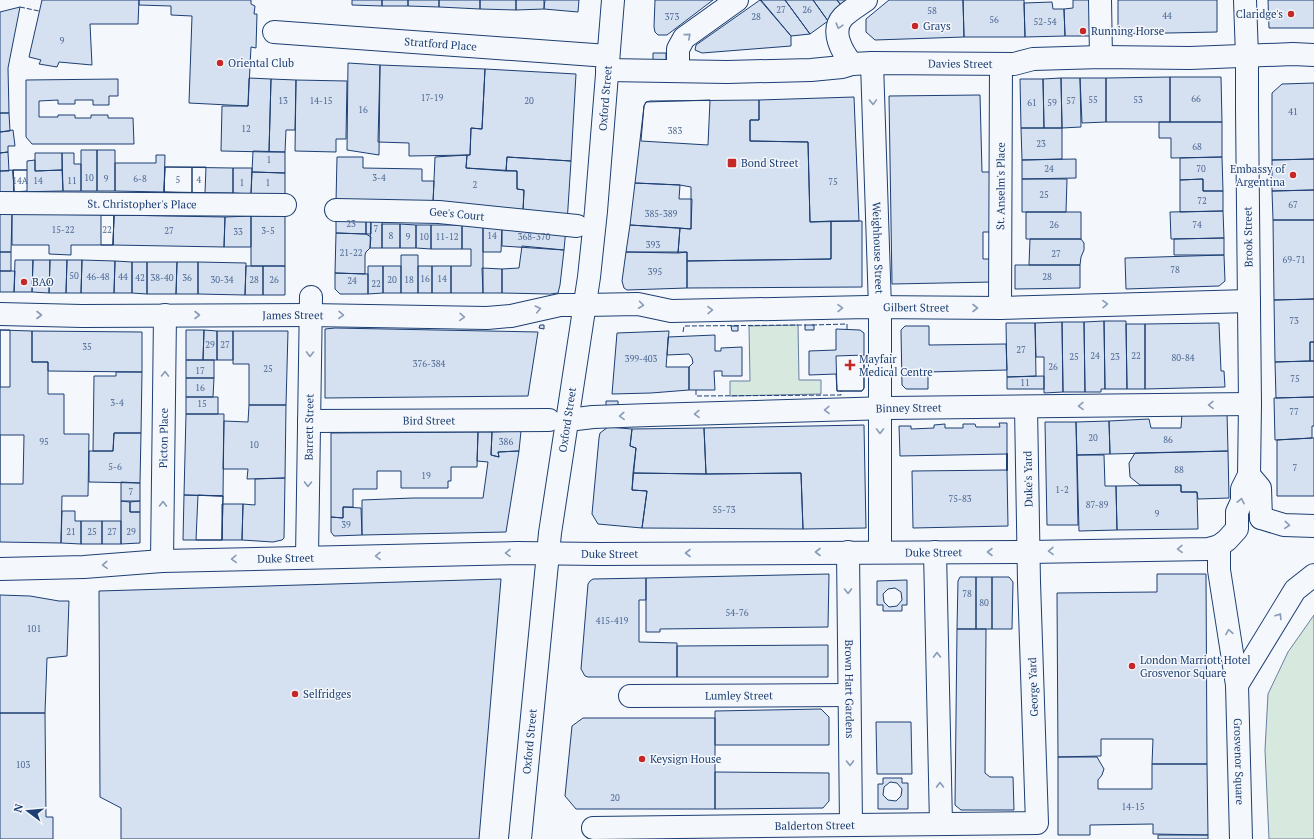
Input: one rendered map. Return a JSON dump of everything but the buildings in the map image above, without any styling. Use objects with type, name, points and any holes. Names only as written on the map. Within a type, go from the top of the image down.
[{"type":"street","name":"Oxford Street","points":[[520,839],[558,420],[585,304],[596,211],[613,0]]},
{"type":"street","points":[[678,71],[678,49],[684,38],[737,0]]},
{"type":"street","points":[[862,63],[846,56],[839,43],[837,30],[842,18],[866,0]]},
{"type":"street","points":[[1100,0],[1101,57]]},
{"type":"street","name":"Brook Street","points":[[1237,529],[1238,512],[1242,501],[1242,489],[1250,475],[1246,0]]},
{"type":"street","name":"Stratford Place","points":[[274,32],[607,63]]},
{"type":"street","name":"Davies Street","points":[[607,63],[678,71],[811,70],[842,67],[862,63],[1014,64],[1033,59],[1101,57],[1190,58],[1314,55]]},
{"type":"street","name":"Weighhouse Street","points":[[862,63],[880,308],[880,552]]},
{"type":"street","name":"St. Anselm's Place","points":[[1000,308],[1001,64]]},
{"type":"street","name":"St. Christopher's Place","points":[[0,203],[285,205]]},
{"type":"street","name":"Gee's Court","points":[[336,210],[439,212],[577,226]]},
{"type":"street","name":"Gilbert Street","points":[[585,304],[638,304],[671,311],[1000,308],[1249,301]]},
{"type":"street","name":"James Street","points":[[0,314],[66,316],[165,315],[311,306],[487,318],[511,316],[560,305],[585,304]]},
{"type":"street","name":"Barrett Street","points":[[307,557],[315,421],[311,306]]},
{"type":"street","name":"Picton Place","points":[[162,561],[165,315]]},
{"type":"street","name":"Binney Street","points":[[558,420],[650,415],[880,409],[1250,404]]},
{"type":"street","name":"Duke's Yard","points":[[1026,407],[1029,552]]},
{"type":"street","name":"Bird Street","points":[[315,421],[558,420]]},
{"type":"street","points":[[1250,475],[1260,488],[1261,518]]},
{"type":"street","points":[[1261,518],[1284,525],[1314,526]]},
{"type":"street","points":[[1219,546],[1237,529],[1248,528],[1261,518]]},
{"type":"street","name":"Duke Street","points":[[0,568],[84,567],[162,561],[307,557],[547,554],[1029,552],[1208,549],[1219,546]]},
{"type":"street","name":"Grosvenor Square","points":[[1219,546],[1219,570],[1237,685],[1241,839]]},
{"type":"street","name":"Brown Hart Gardens","points":[[848,552],[851,825]]},
{"type":"street","points":[[935,552],[941,824]]},
{"type":"street","name":"George Yard","points":[[1029,552],[1037,823]]},
{"type":"street","points":[[1237,685],[1295,590],[1314,575]]},
{"type":"street","name":"Lumley Street","points":[[630,696],[849,695]]},
{"type":"street","name":"Balderton Street","points":[[593,828],[630,833],[851,825],[941,824],[987,831],[1037,823]]},
{"type":"shaded area","points":[[798,325],[799,380],[821,380],[821,394],[730,396],[730,381],[750,381],[749,326]]},
{"type":"shaded area","points":[[1314,615],[1314,839],[1269,839],[1265,750],[1268,694],[1288,652]]},
{"type":"fence","points":[[20,7],[39,11]]},
{"type":"fence","points":[[812,325],[847,324],[847,329]]},
{"type":"fence","points":[[683,332],[684,326],[806,325]]},
{"type":"fence","points":[[696,390],[696,396],[841,395],[841,391]]},
{"type":"wall","points":[[1007,454],[1007,470]]},
{"type":"place","name":"Claridge's","points":[[1291,14]]},
{"type":"place","name":"Grays","points":[[915,26]]},
{"type":"place","name":"Running Horse","points":[[1083,31]]},
{"type":"place","name":"Oriental Club","points":[[220,63]]},
{"type":"place","name":"Bond Street","points":[[732,163]]},
{"type":"place","name":"Embassy of Argentina","points":[[1293,175]]},
{"type":"place","name":"BAO","points":[[24,282]]},
{"type":"place","name":"Mayfair Medical Centre","points":[[850,365]]},
{"type":"place","name":"London Marriott Hotel Grosvenor Square","points":[[1132,666]]},
{"type":"place","name":"Selfridges","points":[[295,694]]},
{"type":"place","name":"Keysign House","points":[[642,759]]}]
